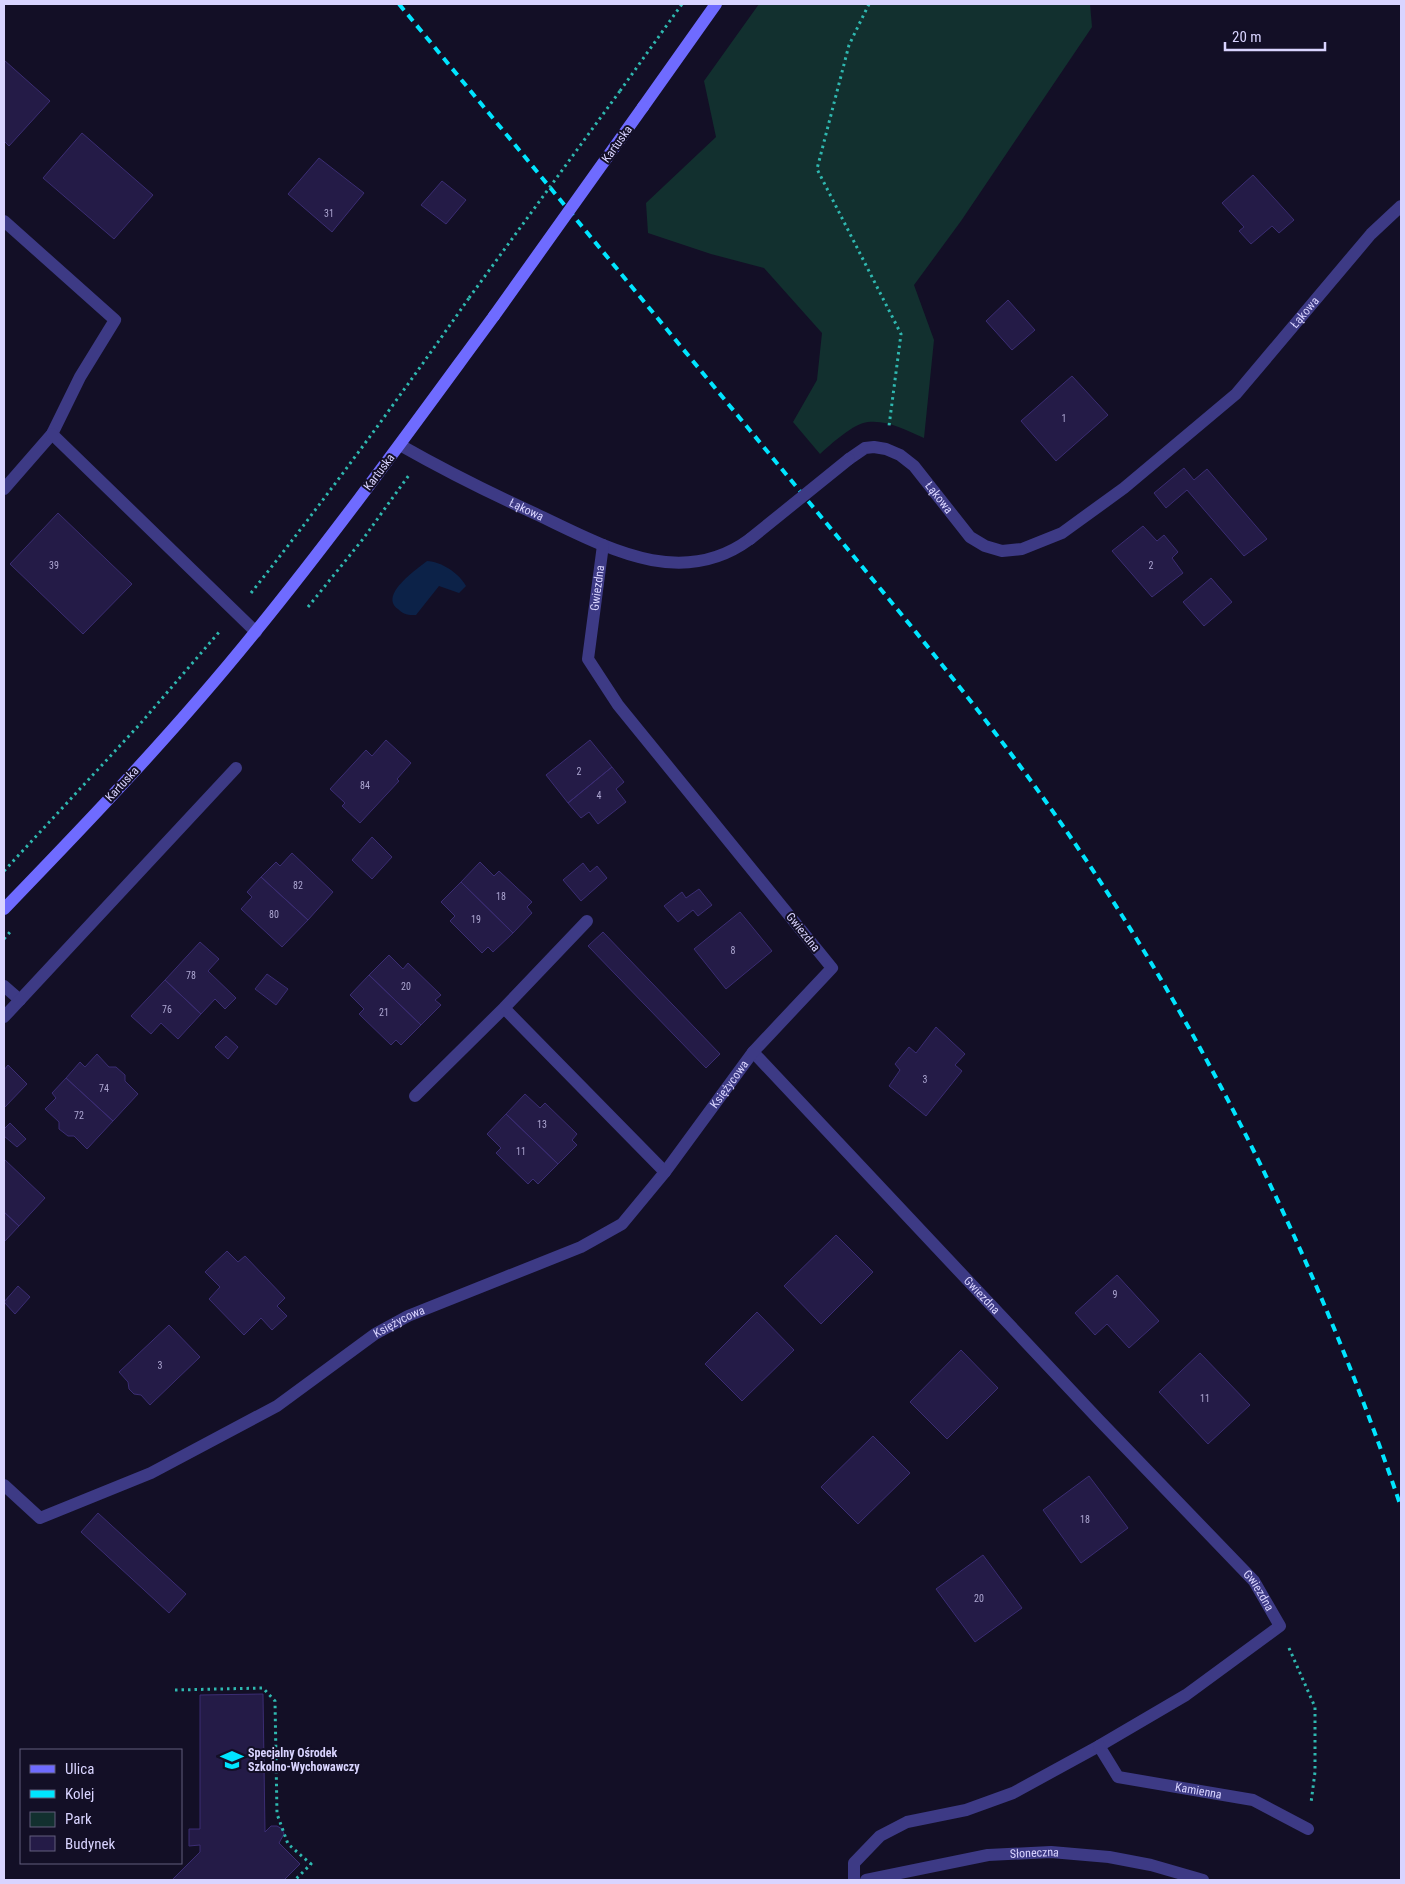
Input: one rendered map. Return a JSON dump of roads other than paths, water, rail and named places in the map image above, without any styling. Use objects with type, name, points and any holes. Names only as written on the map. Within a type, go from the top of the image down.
[{"type":"main road","name":"Kartuska","points":[[4,909],[161,743],[256,632],[400,445],[716,4]]},
{"type":"street","name":"Łąkowa","points":[[400,445],[485,490],[603,545],[650,560],[681,563],[711,560],[727,554],[750,539],[865,448],[886,449],[900,455],[914,466],[970,537],[985,546],[1002,551],[1022,549],[1062,534],[1124,488],[1236,394],[1371,234],[1401,206]]},
{"type":"street","points":[[4,220],[115,320],[80,377],[52,434],[4,489]]},
{"type":"street","points":[[52,434],[256,632]]},
{"type":"street","name":"Gwiezdna","points":[[603,545],[588,659],[618,704],[832,968],[753,1052],[1099,1420],[1254,1581],[1280,1626],[1186,1695],[1014,1793],[966,1810],[907,1822],[880,1836],[854,1863],[854,1880]]},
{"type":"street","points":[[4,1017],[236,768]]},
{"type":"street","points":[[415,1096],[504,1008],[587,921]]},
{"type":"street","points":[[4,986],[20,1000]]},
{"type":"street","points":[[504,1008],[665,1172]]},
{"type":"street","name":"Księżycowa","points":[[4,1485],[40,1518],[151,1473],[277,1406],[375,1334],[408,1316],[581,1247],[622,1224],[665,1172],[753,1052]]},
{"type":"street","name":"Kamienna","points":[[1099,1746],[1118,1777],[1253,1800],[1308,1829]]},
{"type":"street","name":"Słoneczna","points":[[866,1880],[988,1855],[1051,1852],[1110,1857],[1161,1867],[1203,1880]]},
{"type":"water","points":[[427,561],[450,569],[466,586],[459,593],[439,586],[416,615],[404,614],[393,603],[396,590],[408,576]]},
{"type":"railway","points":[[399,4],[911,626],[1009,751],[1065,829],[1167,989],[1257,1157],[1335,1330],[1401,1507]]},
{"type":"place","name":"Specjalny Ośrodek Szkolno-Wychowawczy","points":[[232,1760]]}]
